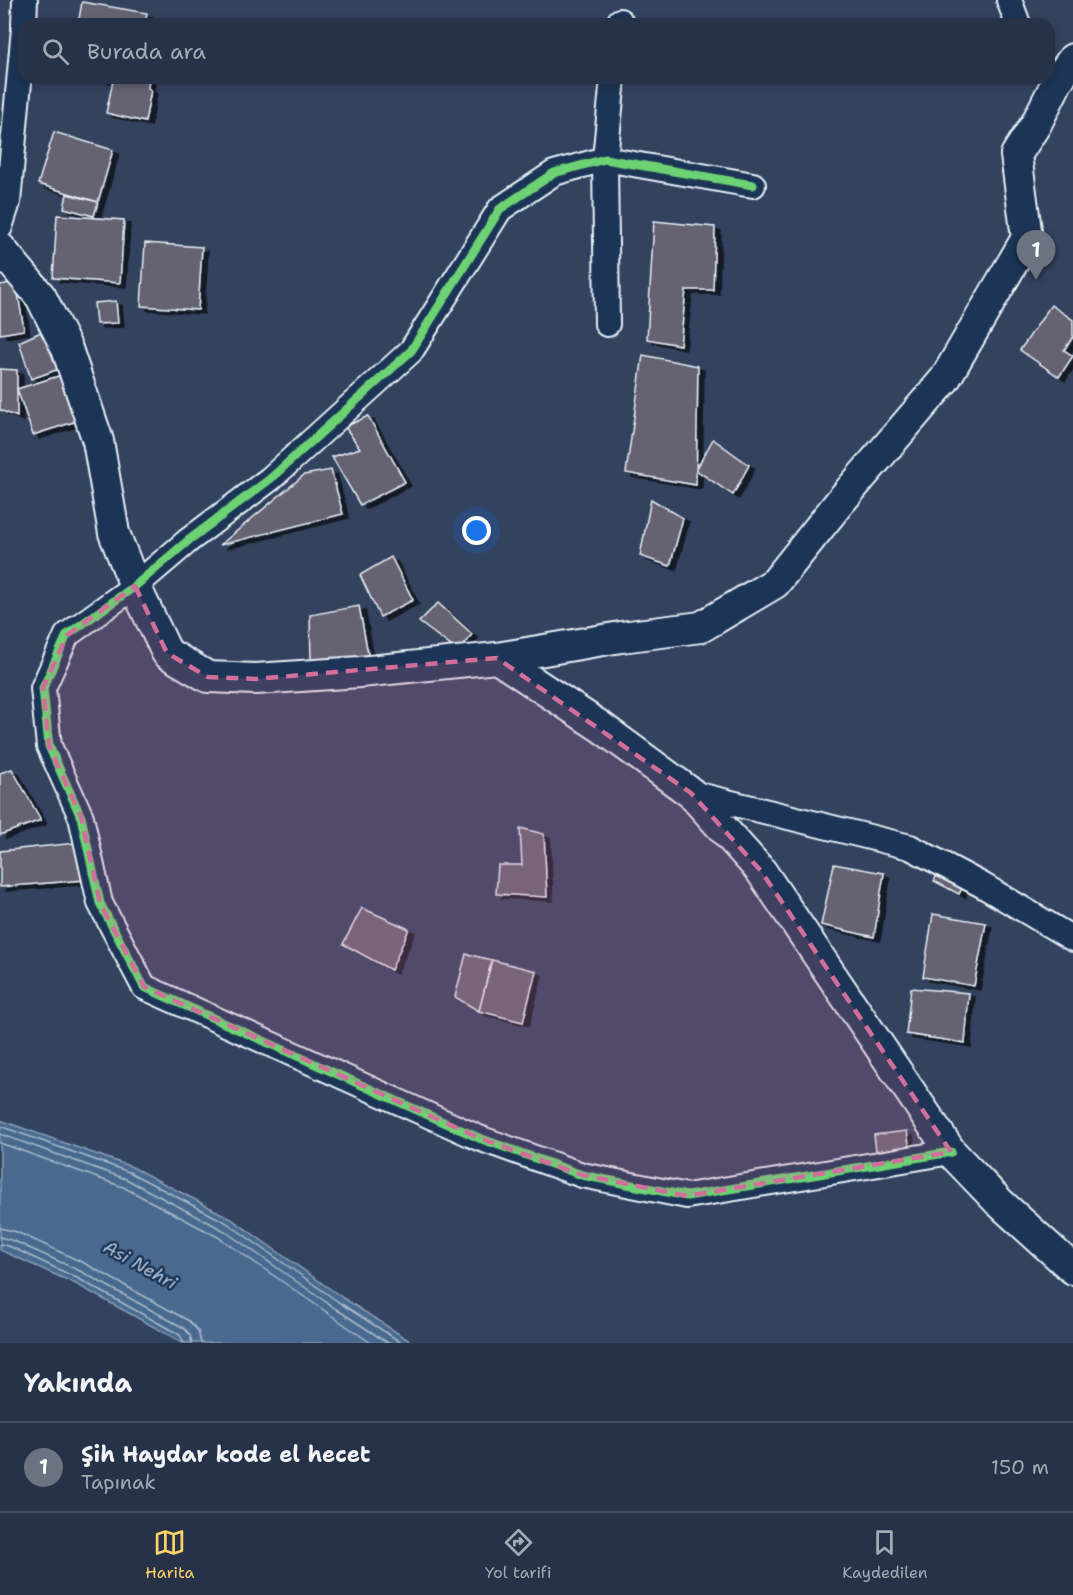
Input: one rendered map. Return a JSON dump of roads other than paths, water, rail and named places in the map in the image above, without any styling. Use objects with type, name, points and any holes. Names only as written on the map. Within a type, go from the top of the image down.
[{"type":"street","points":[[24,18],[25,0]]},
{"type":"street","points":[[1009,0],[1016,18]]},
{"type":"street","points":[[1055,77],[1073,58]]},
{"type":"street","points":[[0,227],[8,202],[19,84]]},
{"type":"street","points":[[607,324],[605,159],[613,84]]},
{"type":"street","points":[[0,248],[41,297],[67,349],[98,441],[114,533],[135,586],[167,653],[208,677],[267,678],[360,672],[497,658],[621,637],[701,627],[775,583],[839,503],[945,379],[1027,238],[1016,155],[1042,90]]},
{"type":"street","points":[[753,185],[605,159],[554,173],[500,209],[411,351],[270,479],[189,540],[135,586],[67,635],[43,688],[49,746],[81,817],[100,903],[144,987],[479,1138],[582,1175],[687,1196],[951,1152]]},
{"type":"street","points":[[497,658],[601,727],[691,793],[761,871],[951,1152],[999,1202],[1073,1269]]},
{"type":"street","points":[[691,793],[910,847],[982,885],[1073,939]]},
{"type":"water","name":"Asi Nehri","points":[[0,1120],[132,1167],[230,1218],[343,1298],[413,1343],[183,1343],[76,1284],[0,1250]]},
{"type":"place","name":"Şih Haydar kode el hecet","points":[[1036,280]]}]
